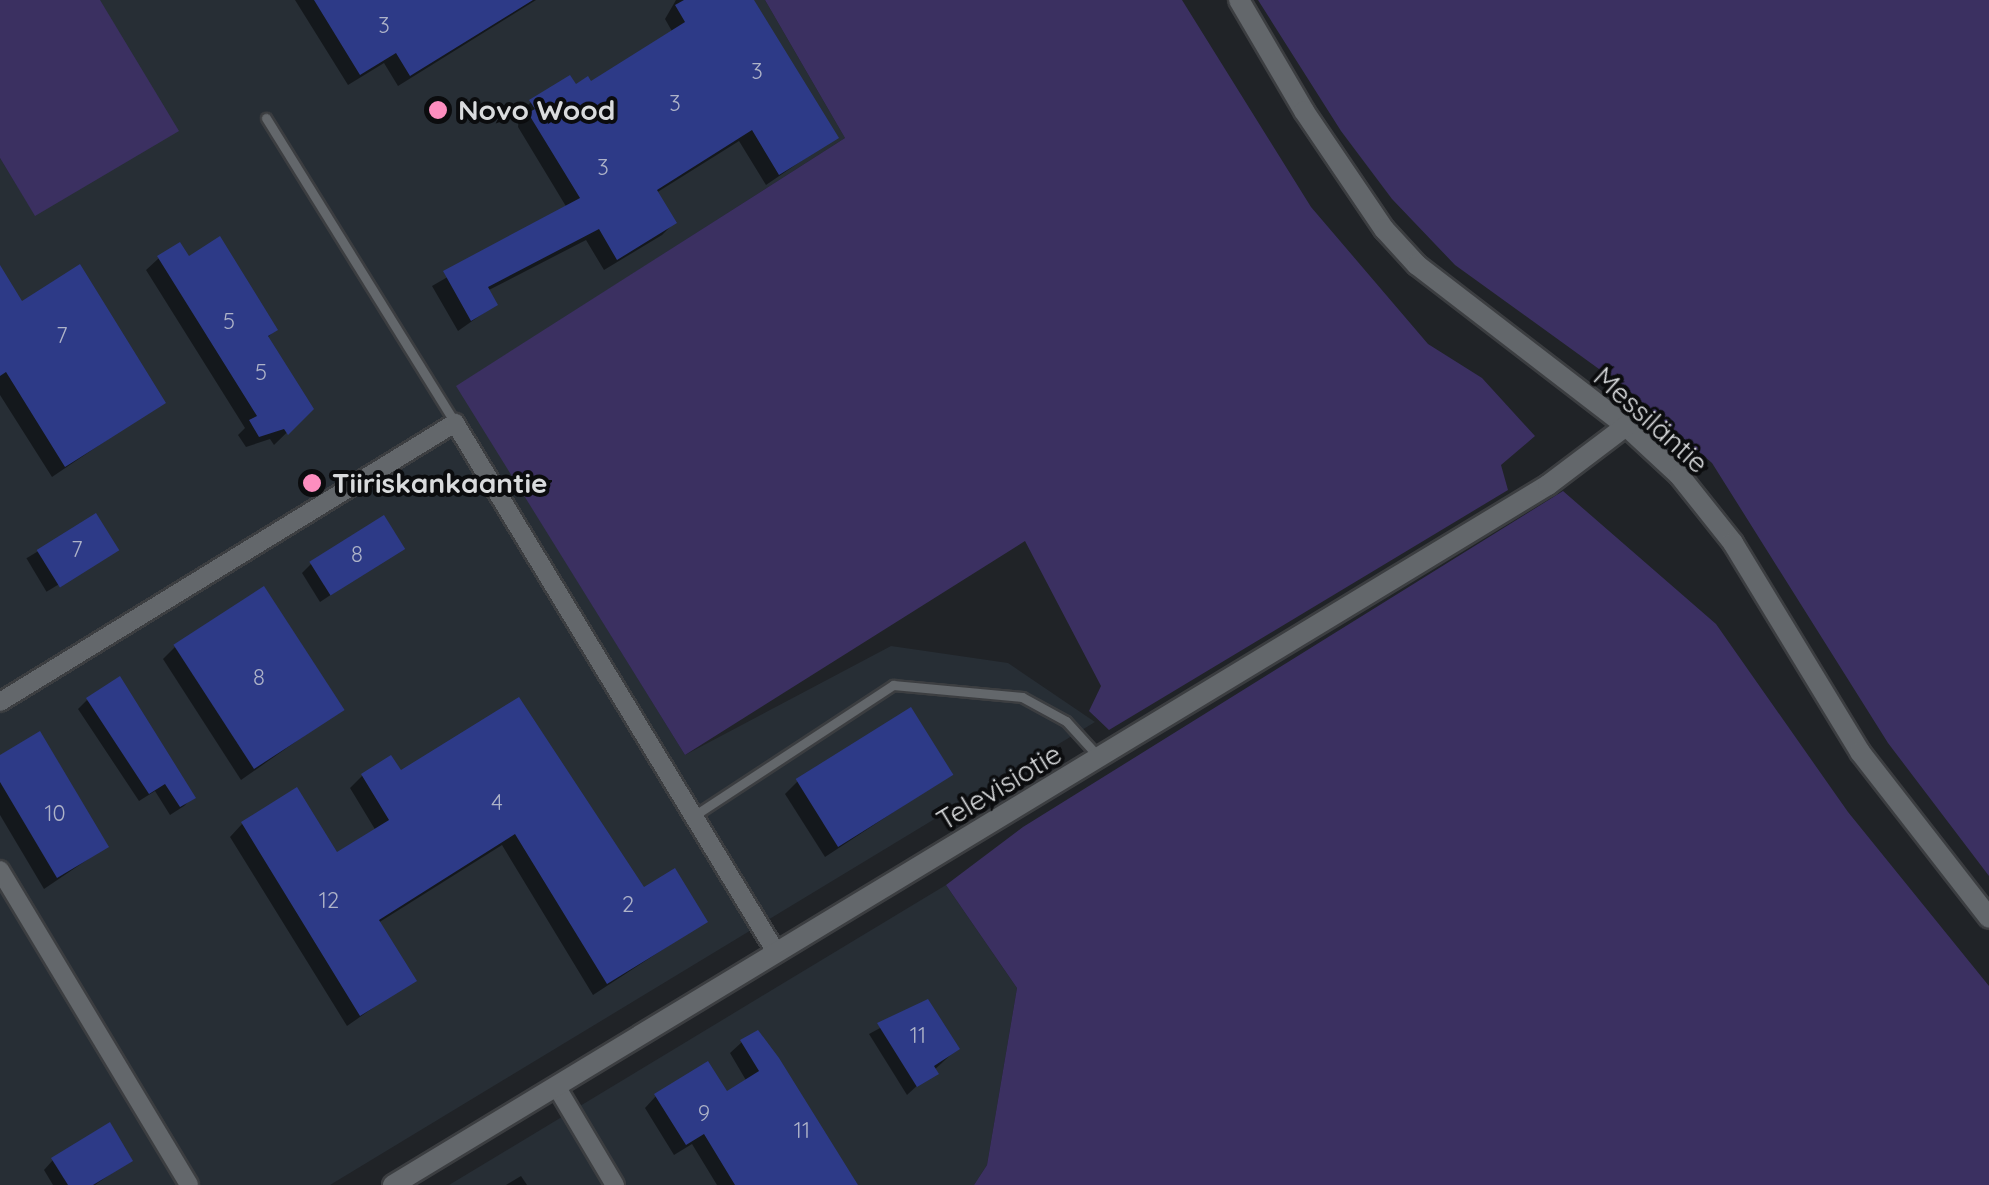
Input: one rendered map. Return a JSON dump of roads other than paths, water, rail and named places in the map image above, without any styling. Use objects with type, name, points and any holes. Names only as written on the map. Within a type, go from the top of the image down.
[{"type":"street","name":"Messiläntie","points":[[1238,0],[1384,229],[1458,300],[1626,426],[1678,475],[1733,543],[1860,752],[1989,918]]},
{"type":"street","points":[[0,702],[454,423],[776,952]]},
{"type":"street","name":"Televisiotie","points":[[393,1185],[1548,485],[1626,426]]},
{"type":"street","points":[[0,870],[189,1185]]},
{"type":"street","points":[[556,1086],[615,1185]]},
{"type":"lane","points":[[266,118],[454,423]]},
{"type":"lane","points":[[695,816],[893,685],[1022,697],[1066,721],[1100,759]]},
{"type":"place","name":"Novo Wood","points":[[438,110]]},
{"type":"place","name":"Tiiriskankaantie","points":[[312,483]]}]
